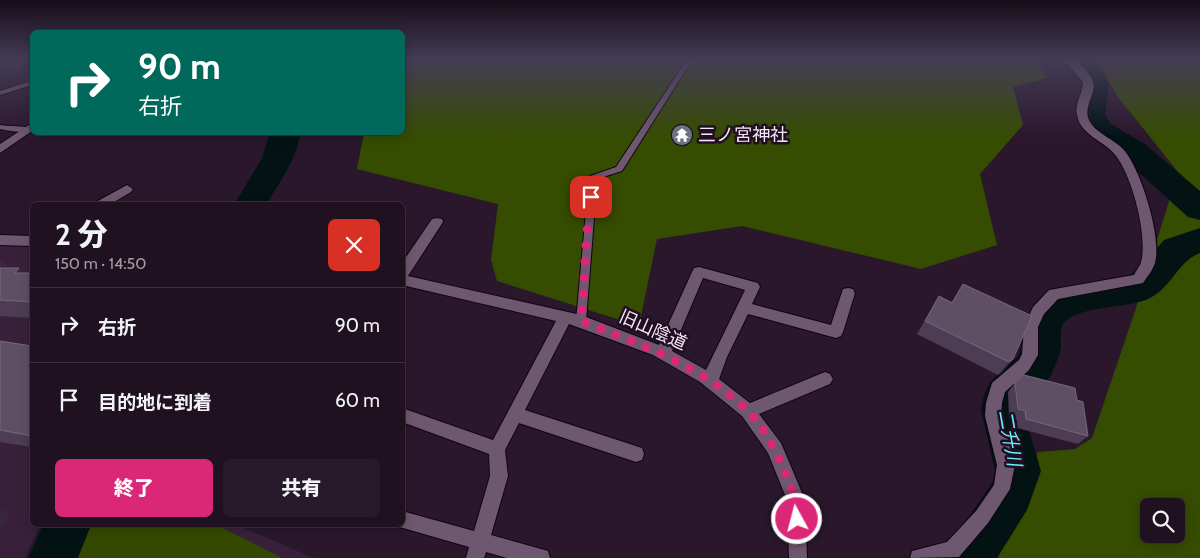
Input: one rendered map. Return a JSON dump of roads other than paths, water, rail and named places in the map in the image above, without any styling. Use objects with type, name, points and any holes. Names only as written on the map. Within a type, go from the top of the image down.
[{"type":"street","points":[[919,558],[950,554],[982,517],[1001,489],[1005,478],[1006,465],[993,416],[994,403],[998,388],[1024,365],[1030,355],[1031,327],[1038,311],[1054,294],[1138,278],[1148,264],[1146,218],[1138,190],[1121,154],[1084,121],[1081,109],[1089,85]]},
{"type":"street","points":[[0,150],[30,127]]},
{"type":"street","points":[[105,202],[127,189]]},
{"type":"street","points":[[405,271],[438,222]]},
{"type":"street","points":[[0,240],[30,241]]},
{"type":"street","points":[[663,354],[699,272],[753,287],[745,308],[715,365],[710,381]]},
{"type":"street","name":"旧山陰道","points":[[405,281],[581,321],[663,354],[710,381],[748,411],[775,448],[796,500],[798,558]]},
{"type":"street","points":[[745,308],[836,332],[848,292]]},
{"type":"street","points":[[478,550],[499,476],[498,448],[565,317]]},
{"type":"street","points":[[748,411],[825,379]]},
{"type":"street","points":[[515,414],[636,454]]},
{"type":"street","points":[[405,416],[498,448]]},
{"type":"street","points":[[405,521],[478,550],[541,558]]},
{"type":"lane","points":[[0,93],[23,85]]},
{"type":"lane","points":[[581,321],[586,234],[594,178],[619,169],[673,85]]},
{"type":"lane","points":[[0,127],[11,129],[30,127]]},
{"type":"waterway","name":"二升川","points":[[1096,85],[1096,95],[1091,115],[1101,130],[1134,151],[1200,209]]},
{"type":"waterway","points":[[252,202],[277,158],[285,135]]},
{"type":"waterway","name":"二升川","points":[[969,558],[1011,494],[1018,471],[1002,410],[1005,395],[1035,366],[1041,348],[1042,327],[1049,315],[1058,305],[1094,296],[1136,289],[1152,279],[1176,249],[1200,240]]},
{"type":"waterway","points":[[53,558],[66,527]]},
{"type":"place","name":"三ノ宮神社","points":[[682,135]]}]
